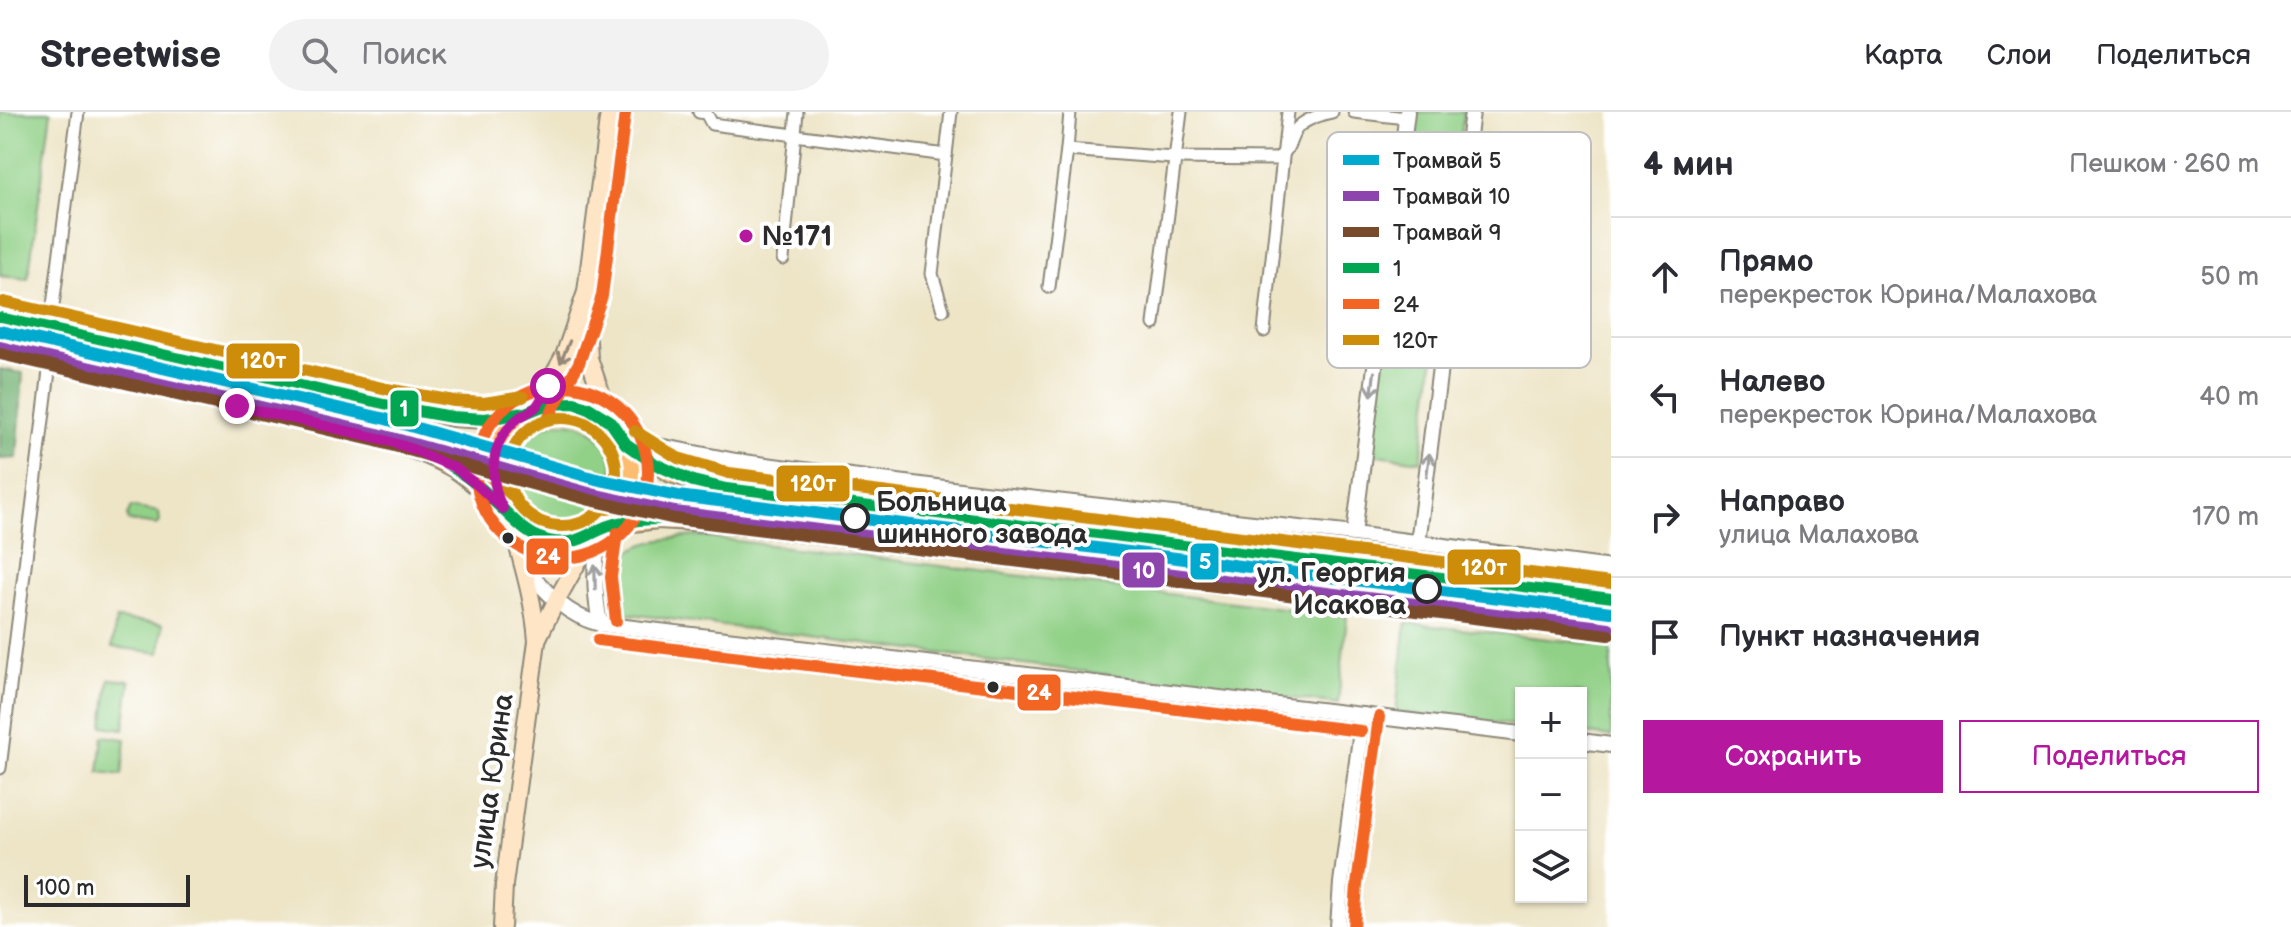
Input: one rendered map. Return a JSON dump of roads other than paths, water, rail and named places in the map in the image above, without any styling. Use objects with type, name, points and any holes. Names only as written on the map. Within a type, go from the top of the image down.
[{"type":"main road","points":[[601,530],[624,505],[631,487],[632,472],[589,358],[586,292],[609,112]]},
{"type":"main road","points":[[506,514],[493,483],[494,456],[507,429],[530,410],[564,356],[586,292]]},
{"type":"main road","points":[[0,318],[384,405],[452,417],[485,419],[548,404],[574,403],[587,407],[671,473],[726,489],[1611,599]]},
{"type":"main road","points":[[0,351],[410,448],[455,468],[534,536],[549,541],[564,542],[601,530],[658,519],[723,523],[1611,632]]},
{"type":"main road","name":"улица Юрина","points":[[502,927],[504,885],[537,641],[525,568],[506,514]]},
{"type":"main road","name":"улица Юрина","points":[[537,641],[556,601],[601,530]]},
{"type":"street","points":[[50,329],[78,112]]},
{"type":"street","points":[[699,112],[706,113],[712,124],[946,155]]},
{"type":"street","points":[[783,259],[797,112]]},
{"type":"street","points":[[943,310],[932,274],[951,112]]},
{"type":"street","points":[[1049,287],[1070,112]]},
{"type":"street","points":[[1154,324],[1181,112]]},
{"type":"street","points":[[1264,331],[1288,112]]},
{"type":"street","points":[[1281,157],[1297,127],[1332,112]]},
{"type":"street","points":[[1354,112],[1406,115]]},
{"type":"street","points":[[1469,132],[1472,112]]},
{"type":"street","points":[[1067,150],[1174,158],[1281,157]]},
{"type":"street","points":[[0,768],[50,363]]},
{"type":"street","points":[[1354,534],[1375,368]]},
{"type":"street","points":[[1418,543],[1440,368]]},
{"type":"street","points":[[618,432],[654,445],[736,461],[969,491],[1354,534],[1611,568]]},
{"type":"street","points":[[600,624],[594,566],[601,530]]},
{"type":"street","points":[[525,568],[570,612],[600,624],[1515,733]]},
{"type":"street","points":[[1338,927],[1363,715]]},
{"type":"street","points":[[1587,742],[1611,745]]},
{"type":"tram line","name":"5","points":[[0,331],[382,418],[596,479],[678,496],[1611,612]]},
{"type":"tram line","name":"10","points":[[0,347],[378,434],[592,494],[675,512],[1609,628]]},
{"type":"tram line","name":"9","points":[[0,354],[376,441],[590,500],[675,519],[1609,635]]},
{"type":"place","name":"№171","points":[[746,236]]},
{"type":"place","name":"Больница шинного завода","points":[[855,518]]},
{"type":"place","name":"ул. Георгия Исакова","points":[[1427,589]]}]
